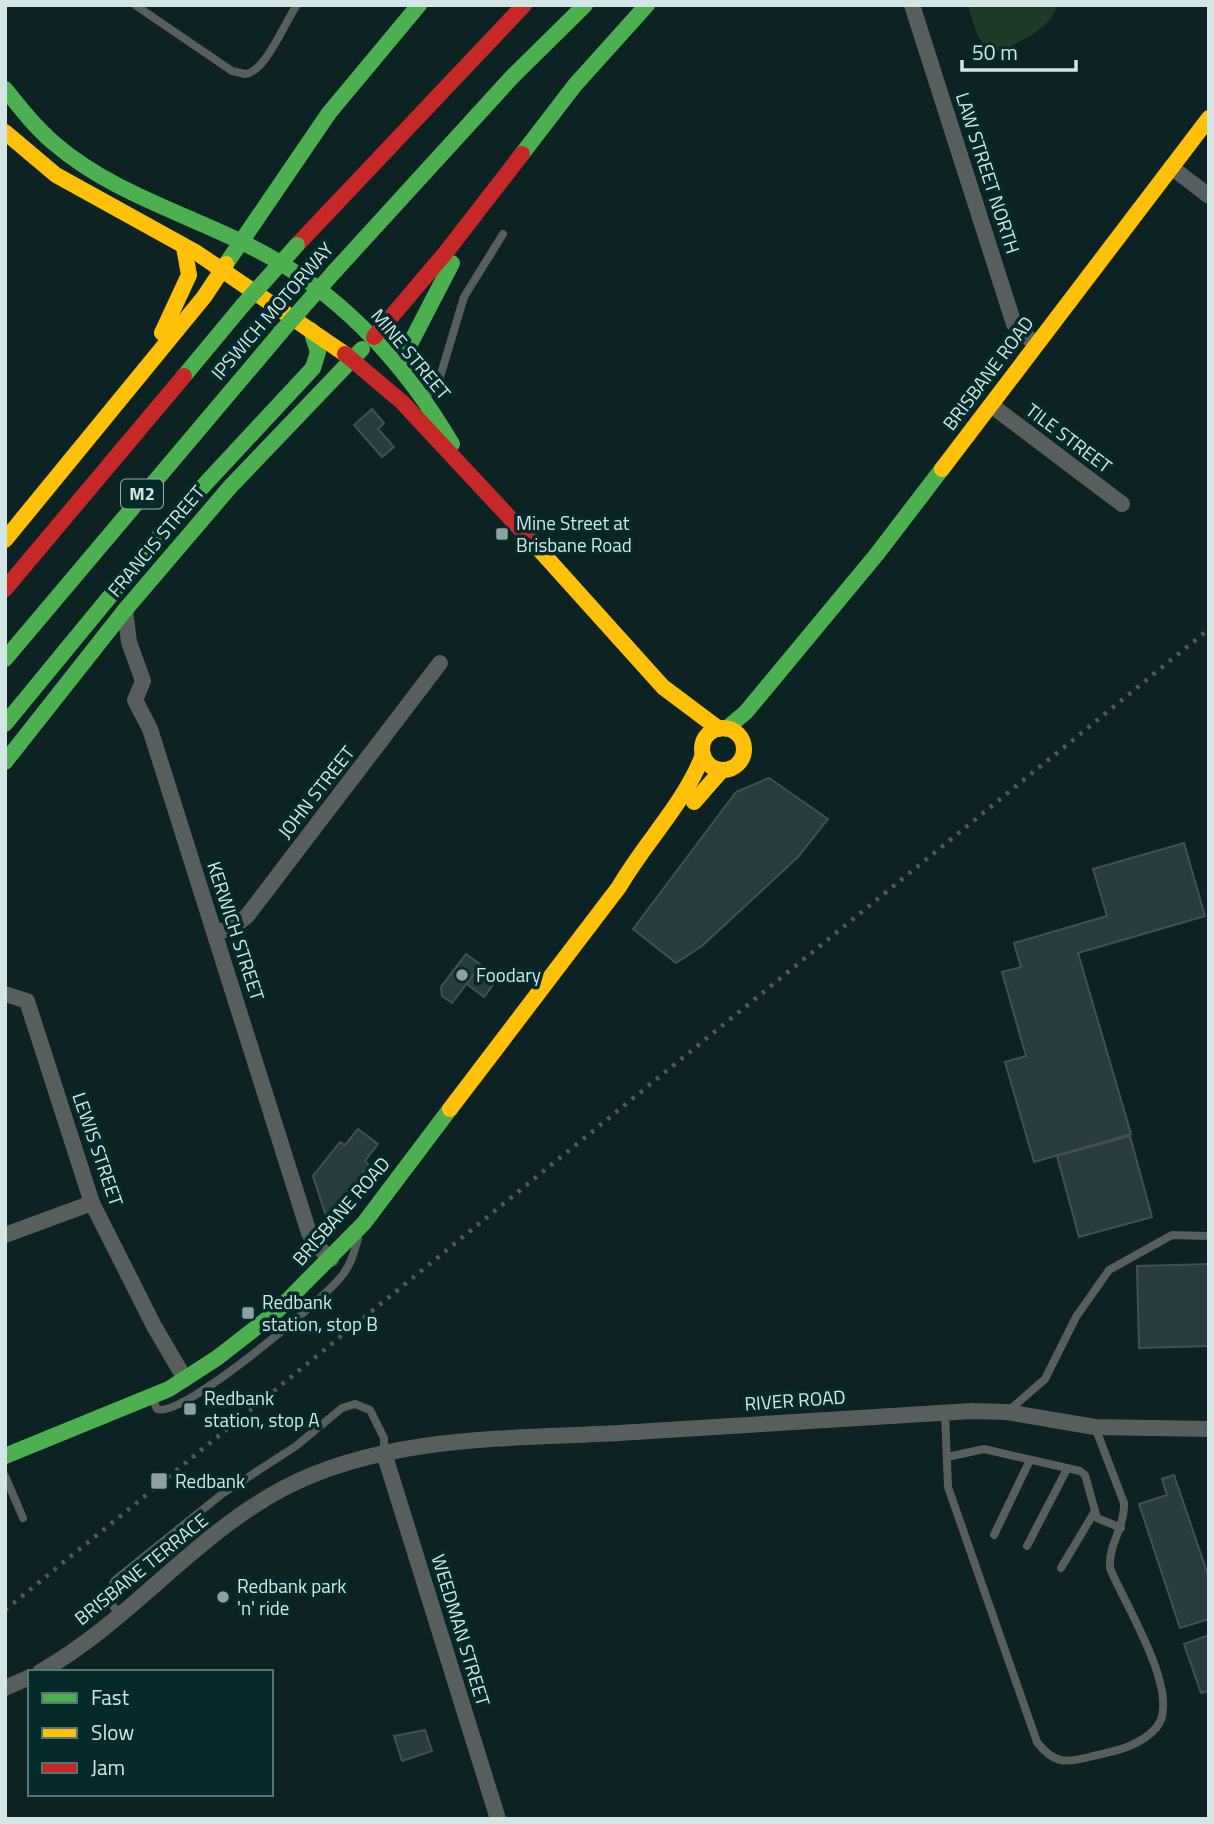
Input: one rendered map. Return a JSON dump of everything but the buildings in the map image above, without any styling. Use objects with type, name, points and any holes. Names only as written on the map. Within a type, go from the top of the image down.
[{"type":"main road","points":[[5,540],[155,359],[223,270],[329,113],[419,5]]},
{"type":"main road","name":"IPSWICH MOTORWAY","points":[[5,589],[243,304],[524,5]]},
{"type":"main road","name":"IPSWICH MOTORWAY","points":[[5,659],[334,272],[513,76],[585,5]]},
{"type":"main road","name":"FRANCIS STREET","points":[[5,762],[125,610],[230,487],[374,337],[447,251],[575,85],[647,5]]},
{"type":"main road","name":"MINE STREET","points":[[5,89],[46,136],[108,182],[242,242],[315,286],[374,337],[404,372],[425,399],[461,462]]},
{"type":"main road","name":"BRISBANE ROAD","points":[[723,729],[741,718],[877,554],[1209,118]]},
{"type":"main road","name":"MINE STREET","points":[[5,132],[28,155],[65,184],[223,270],[353,359],[385,385],[438,445],[461,462],[663,687],[703,751]]},
{"type":"main road","points":[[155,359],[160,337],[189,275],[184,247]]},
{"type":"main road","points":[[404,372],[409,346],[453,264],[447,251]]},
{"type":"main road","name":"FRANCIS STREET","points":[[5,724],[181,510],[313,368],[318,352],[311,330]]},
{"type":"main road","name":"BRISBANE ROAD","points":[[744,746],[797,651]]},
{"type":"main road","name":"MINE STREET","points":[[663,687],[723,729]]},
{"type":"main road","points":[[723,729],[738,734],[744,746],[740,761],[729,769],[722,770],[712,767],[703,751],[707,736],[723,729]]},
{"type":"main road","name":"BRISBANE ROAD","points":[[619,887],[639,853],[692,783],[703,751]]},
{"type":"main road","name":"BRISBANE ROAD","points":[[5,1456],[152,1398],[185,1379],[258,1327],[331,1259],[364,1223],[619,887],[722,770]]},
{"type":"street","name":"LAW STREET NORTH","points":[[912,5],[1014,324],[1036,345]]},
{"type":"street","points":[[1171,167],[1209,196]]},
{"type":"street","name":"TILE STREET","points":[[991,405],[1122,504]]},
{"type":"street","name":"KERWICH STREET","points":[[125,610],[129,642],[143,681],[135,700],[150,729],[309,1233],[317,1246],[331,1259]]},
{"type":"street","name":"JOHN STREET","points":[[215,933],[233,927],[247,916],[440,663]]},
{"type":"street","name":"LEWIS STREET","points":[[5,994],[27,1001],[92,1203],[154,1326],[185,1379]]},
{"type":"street","points":[[5,1235],[92,1203]]},
{"type":"street","name":"RIVER ROAD","points":[[384,1453],[482,1441],[945,1413],[1007,1412],[1095,1427],[1209,1429]]},
{"type":"street","name":"BRISBANE TERRACE","points":[[43,1670],[71,1653],[120,1615],[255,1505],[333,1466],[384,1453]]},
{"type":"street","name":"WEEDMAN STREET","points":[[384,1453],[498,1819]]},
{"type":"street","points":[[5,1688],[28,1678]]},
{"type":"lane","points":[[135,5],[232,71],[245,74],[261,67],[283,24],[297,5]]},
{"type":"lane","points":[[425,399],[440,377],[464,297],[503,234]]},
{"type":"lane","points":[[152,1398],[158,1409],[166,1410],[207,1387],[260,1350],[340,1279],[351,1261],[364,1223]]},
{"type":"lane","points":[[1007,1412],[1045,1379],[1076,1317],[1109,1270],[1172,1235],[1209,1236]]},
{"type":"lane","points":[[120,1615],[110,1604],[108,1595],[115,1580],[222,1494],[296,1446],[342,1408],[355,1404],[370,1410],[384,1438],[384,1453]]},
{"type":"lane","points":[[945,1413],[948,1487],[1037,1742],[1047,1755],[1062,1762],[1135,1745],[1157,1727],[1165,1711],[1158,1674],[1110,1568],[1109,1555],[1121,1528],[1124,1503],[1095,1427]]},
{"type":"lane","points":[[947,1457],[984,1449],[1080,1471],[1085,1475],[1095,1511],[1101,1522],[1121,1528]]},
{"type":"lane","points":[[994,1535],[1030,1460]]},
{"type":"lane","points":[[1027,1546],[1067,1469]]},
{"type":"lane","points":[[5,1476],[23,1518]]},
{"type":"lane","points":[[1062,1568],[1095,1511]]},
{"type":"green space","points":[[968,5],[1058,5],[1048,22],[1023,40],[996,52],[980,39]]},
{"type":"railway","points":[[5,1610],[1209,629]]},
{"type":"traffic: fast","points":[[226,264],[329,113],[419,5]]},
{"type":"traffic: fast","points":[[334,272],[513,76],[585,5]]},
{"type":"traffic: fast","points":[[522,154],[575,85],[647,5]]},
{"type":"traffic: fast","points":[[5,89],[41,131],[80,163],[134,194],[221,232],[277,261],[330,298],[354,319],[397,365],[417,390],[452,444]]},
{"type":"traffic: fast","points":[[243,305],[297,245]]},
{"type":"traffic: fast","points":[[404,372],[409,346],[452,263]]},
{"type":"traffic: fast","points":[[281,332],[334,272]]},
{"type":"traffic: fast","points":[[184,376],[243,305]]},
{"type":"traffic: fast","points":[[5,724],[181,510],[313,368],[318,352],[311,330]]},
{"type":"traffic: fast","points":[[5,659],[281,332]]},
{"type":"traffic: fast","points":[[5,762],[125,610],[230,487],[362,349]]},
{"type":"traffic: fast","points":[[726,729],[746,712],[877,554],[942,469]]},
{"type":"traffic: fast","points":[[5,1456],[169,1389],[217,1358],[276,1312],[364,1223],[450,1109]]},
{"type":"traffic: slow","points":[[942,469],[1209,118]]},
{"type":"traffic: slow","points":[[5,132],[56,175],[197,253],[345,354]]},
{"type":"traffic: slow","points":[[162,333],[189,275],[184,247]]},
{"type":"traffic: slow","points":[[5,540],[204,297],[226,264]]},
{"type":"traffic: slow","points":[[537,547],[663,687],[719,729]]},
{"type":"traffic: slow","points":[[723,728],[737,735],[744,749],[737,763],[723,770],[709,763],[702,749],[709,735],[723,728]]},
{"type":"traffic: slow","points":[[450,1109],[619,887],[686,790],[703,755]]},
{"type":"traffic: slow","points":[[694,802],[722,770]]},
{"type":"traffic: jam","points":[[297,245],[524,5]]},
{"type":"traffic: jam","points":[[374,337],[447,251],[522,154]]},
{"type":"traffic: jam","points":[[345,354],[402,402],[537,547]]},
{"type":"traffic: jam","points":[[5,589],[184,376]]},
{"type":"place","name":"Mine Street at Brisbane Road","points":[[502,534]]},
{"type":"place","name":"Foodary","points":[[462,975]]},
{"type":"place","name":"Redbank station, stop B","points":[[248,1313]]},
{"type":"place","name":"Redbank station, stop A","points":[[190,1409]]},
{"type":"place","name":"Redbank","points":[[159,1481]]},
{"type":"place","name":"Redbank park 'n' ride","points":[[223,1597]]}]
